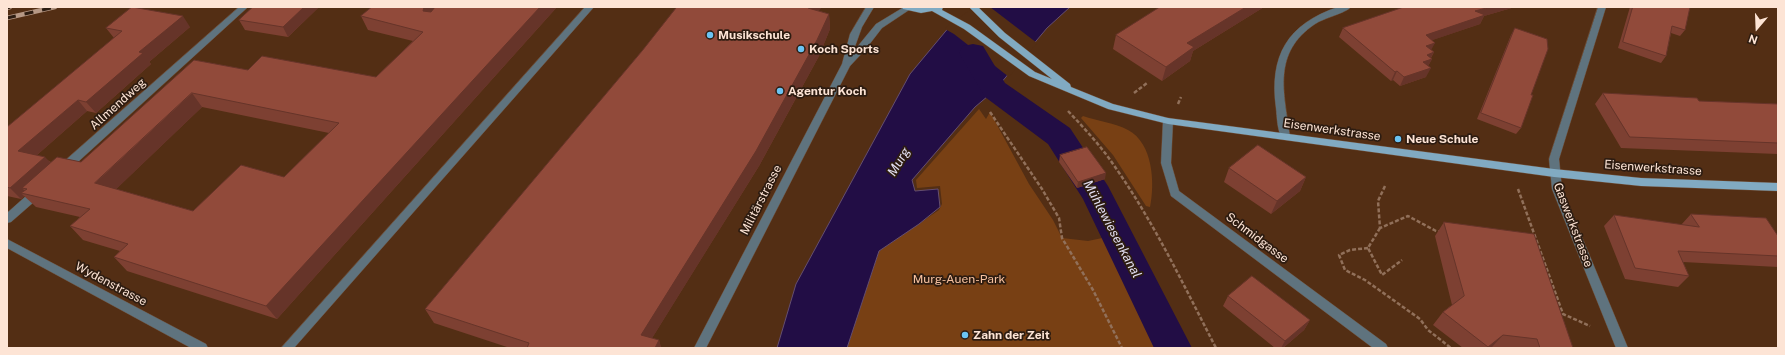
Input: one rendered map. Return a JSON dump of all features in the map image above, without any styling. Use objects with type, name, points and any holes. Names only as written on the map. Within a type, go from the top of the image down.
[{"type":"main road","name":"Eisenwerkstrasse","points":[[973,7],[1002,35],[1078,94]]},
{"type":"main road","points":[[907,8],[939,10]]},
{"type":"main road","name":"Eisenwerkstrasse","points":[[939,10],[990,43],[1032,74],[1111,107],[1168,121],[1554,173],[1641,182],[1778,187]]},
{"type":"street","name":"Allmendweg","points":[[7,219],[244,7]]},
{"type":"street","points":[[287,348],[590,7]]},
{"type":"street","name":"Militärstrasse","points":[[700,348],[846,64],[850,43],[860,20],[870,7]]},
{"type":"street","points":[[1285,136],[1279,72],[1282,59],[1288,46],[1301,30],[1312,22],[1347,7]]},
{"type":"street","name":"Gaswerkstrasse","points":[[1602,7],[1554,159],[1554,173],[1557,189],[1620,344]]},
{"type":"street","name":"Militärstrasse","points":[[846,64],[862,48],[879,26],[907,8]]},
{"type":"street","name":"Schmidgasse","points":[[1168,121],[1166,162],[1175,193],[1382,348]]},
{"type":"street","name":"Wydenstrasse","points":[[7,243],[202,348]]},
{"type":"path","points":[[1132,95],[1148,82]]},
{"type":"path","points":[[1064,107],[1094,137],[1121,174],[1148,219],[1216,348]]},
{"type":"path","points":[[990,112],[1042,189],[1059,218],[1062,238],[1093,290],[1122,348]]},
{"type":"path","points":[[1515,182],[1563,314],[1620,344]]},
{"type":"path","points":[[1368,248],[1380,228],[1378,201],[1385,186]]},
{"type":"path","points":[[1380,228],[1408,216],[1436,231],[1444,232]]},
{"type":"path","points":[[1531,245],[1539,246]]},
{"type":"path","points":[[1368,248],[1382,275],[1402,260]]},
{"type":"path","points":[[1368,248],[1350,250],[1339,256],[1345,270],[1366,280],[1420,319],[1428,330],[1451,348]]},
{"type":"green space","name":"Murg-Auen-Park","points":[[979,109],[986,119],[990,112],[1029,184],[1053,220],[1062,238],[1088,241],[1126,233],[1138,268],[1178,348],[847,348],[879,251],[939,210],[942,204],[940,186],[917,188],[916,180]]},
{"type":"green space","points":[[1083,116],[1128,130],[1143,144],[1150,164],[1152,176],[1152,197],[1150,207],[1146,206],[1113,155],[1081,118]]},
{"type":"water","name":"Murg","points":[[978,7],[1070,7],[1047,28],[995,90],[975,107],[912,180],[915,191],[938,189],[940,207],[919,224],[879,251],[847,348],[777,348],[796,284],[910,74],[950,26]]},
{"type":"pier","points":[[975,7],[990,7],[1037,43],[1009,77],[954,34],[945,29],[949,24]]},
{"type":"building","points":[[132,7],[183,16],[139,52],[143,53],[86,102],[78,100],[18,151],[45,157],[10,188],[7,187],[7,127],[122,31],[106,28]]},
{"type":"building","points":[[253,7],[304,7],[283,27],[239,20]]},
{"type":"building","points":[[372,7],[424,7],[423,11],[431,12],[435,7],[540,7],[266,306],[114,257],[128,244],[70,226],[90,209],[21,193],[27,189],[22,188],[57,157],[81,162],[194,60],[248,70],[262,56],[376,77],[423,32],[361,16]],"holes":[[[192,93],[339,123],[284,177],[241,165],[193,211],[95,183]]]},
{"type":"building","points":[[677,7],[809,7],[808,8],[829,14],[817,40],[756,151],[641,335],[659,340],[655,348],[527,348],[529,343],[425,309],[642,51]]},
{"type":"building","points":[[1160,7],[1246,7],[1187,43],[1194,47],[1166,67],[1116,35]]},
{"type":"building","points":[[1404,7],[1490,7],[1475,11],[1485,15],[1426,35],[1435,43],[1426,46],[1434,52],[1427,55],[1432,59],[1423,62],[1431,68],[1404,77],[1397,71],[1395,72],[1343,28]]},
{"type":"building","points":[[1633,7],[1690,7],[1685,30],[1672,26],[1666,56],[1623,42]]},
{"type":"building","points":[[1515,28],[1547,39],[1548,49],[1531,95],[1533,95],[1521,128],[1481,113]]},
{"type":"building","points":[[1603,93],[1697,98],[1699,101],[1778,104],[1778,143],[1630,137]]},
{"type":"building","points":[[1258,145],[1306,177],[1277,201],[1229,168]]},
{"type":"building","points":[[1087,147],[1106,173],[1078,182],[1060,155]]},
{"type":"building","points":[[1691,214],[1766,218],[1778,236],[1778,256],[1678,251],[1689,276],[1635,268],[1614,215],[1699,227]]},
{"type":"building","points":[[1444,222],[1534,234],[1573,348],[1540,348],[1537,339],[1503,335],[1488,347],[1443,312],[1464,296]]},
{"type":"building","points":[[1252,276],[1310,320],[1285,341],[1228,296]]},
{"type":"waterway","name":"Mühlewiesenkanal","points":[[973,53],[995,90],[1059,136],[1097,195],[1173,348]]},
{"type":"railway","points":[[7,18],[55,7]]},
{"type":"place","name":"Musikschule","points":[[710,35]]},
{"type":"place","name":"Koch Sports","points":[[801,49]]},
{"type":"place","name":"Agentur Koch","points":[[780,91]]},
{"type":"place","name":"Neue Schule","points":[[1398,139]]},
{"type":"place","name":"Zahn der Zeit","points":[[965,335]]}]
